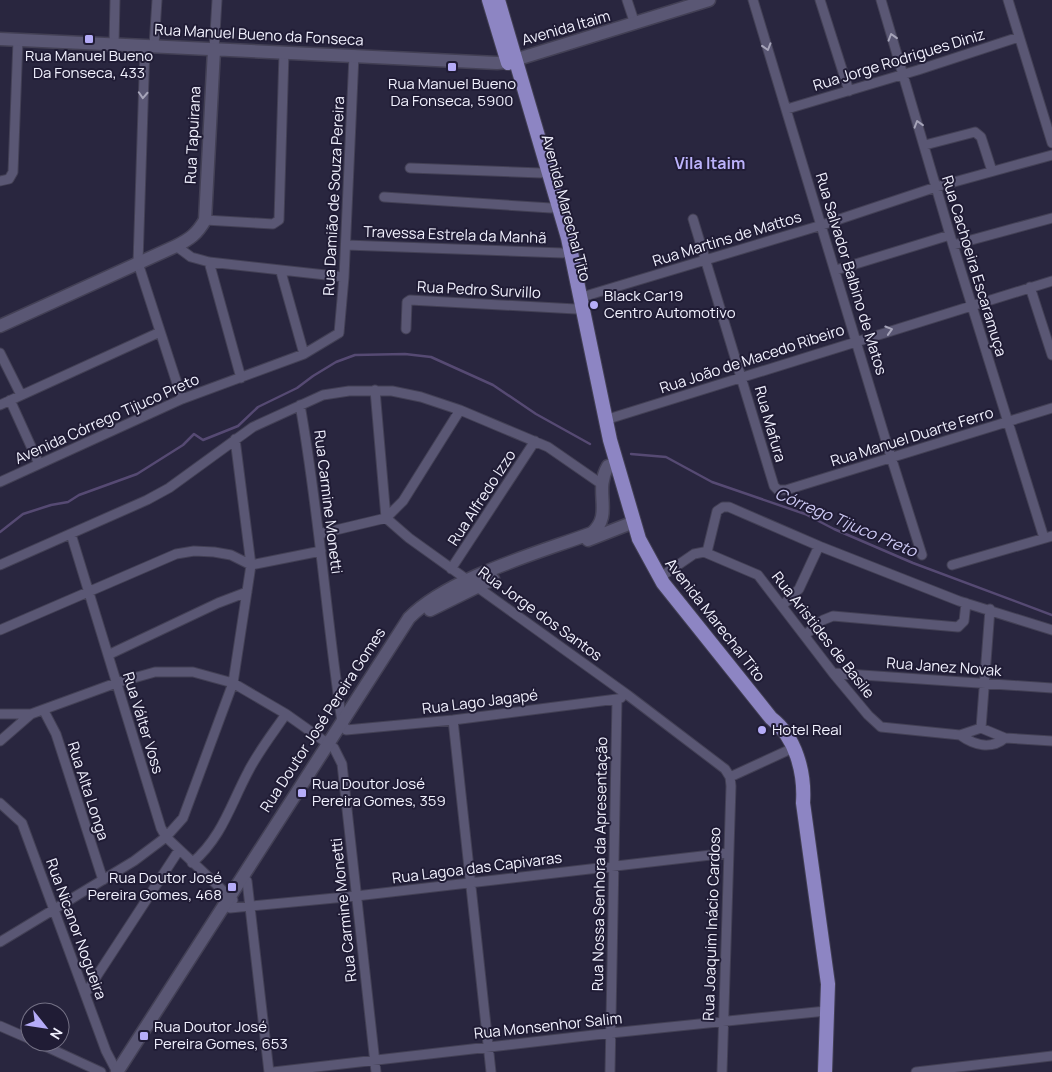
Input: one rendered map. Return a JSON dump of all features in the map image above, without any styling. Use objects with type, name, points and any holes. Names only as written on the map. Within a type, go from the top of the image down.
[{"type":"main road","name":"Avenida Marechal Tito","points":[[488,0],[512,60],[568,238],[608,466],[627,525],[639,540],[659,578],[771,718],[789,749],[803,803],[828,984],[833,1001],[829,1055],[825,1072]]},
{"type":"main road","name":"Avenida Marechal Tito","points":[[498,0],[541,173],[579,303],[627,525]]},
{"type":"main road","name":"Avenida Itaim","points":[[512,60],[710,0]]},
{"type":"main road","name":"Rua Manuel Bueno da Fonseca","points":[[0,39],[432,60],[512,60]]},
{"type":"main road","name":"Rua Tapuirana","points":[[205,220],[214,50]]},
{"type":"main road","points":[[0,326],[176,246],[191,238],[205,220]]},
{"type":"main road","points":[[608,466],[600,483],[603,505],[602,520],[609,525],[627,525]]},
{"type":"main road","name":"Rua Doutor José Pereira Gomes","points":[[123,1072],[331,745],[416,621],[472,583],[592,533],[602,520]]},
{"type":"main road","name":"Rua Doutor José Pereira Gomes","points":[[472,583],[627,525]]},
{"type":"main road","name":"Rua Doutor José Pereira Gomes","points":[[117,1072],[247,881],[331,745]]},
{"type":"main road","name":"Avenida Marechal Tito","points":[[828,984],[826,1011],[829,1055],[833,1072]]},
{"type":"street","points":[[114,44],[115,0]]},
{"type":"street","points":[[157,0],[150,46],[138,263],[182,399]]},
{"type":"street","points":[[214,50],[217,0]]},
{"type":"street","points":[[627,0],[635,24]]},
{"type":"street","name":"Rua Salvador Balbino de Matos","points":[[753,0],[922,555]]},
{"type":"street","points":[[820,0],[849,91]]},
{"type":"street","name":"Rua Cachoeira Escaramuça","points":[[881,0],[1007,422],[1048,537]]},
{"type":"street","points":[[1008,0],[1052,143]]},
{"type":"street","name":"Rua Jorge Rodrigues Diniz","points":[[787,109],[1019,37]]},
{"type":"street","points":[[0,181],[10,179],[13,172],[18,40]]},
{"type":"street","points":[[205,220],[273,224],[278,221],[284,52]]},
{"type":"street","name":"Rua Damião de Souza Pereira","points":[[336,336],[341,330],[354,55]]},
{"type":"street","points":[[925,145],[975,132],[981,137],[992,171]]},
{"type":"street","name":"Rua Martins de Mattos","points":[[579,303],[705,260],[822,225],[936,187],[1052,155]]},
{"type":"street","points":[[410,168],[541,173]]},
{"type":"street","points":[[384,197],[551,208]]},
{"type":"street","points":[[953,246],[1052,218]]},
{"type":"street","name":"Rua Mafura","points":[[693,219],[774,486],[780,490]]},
{"type":"street","points":[[836,270],[950,235]]},
{"type":"street","name":"Travessa Estrela da Manhã","points":[[346,245],[563,253]]},
{"type":"street","points":[[176,246],[191,257],[209,262],[281,272],[344,277]]},
{"type":"street","points":[[209,262],[241,378]]},
{"type":"street","points":[[281,272],[304,354]]},
{"type":"street","name":"Rua João de Macedo Ribeiro","points":[[605,420],[857,340],[1052,281]]},
{"type":"street","points":[[1030,287],[1052,355]]},
{"type":"street","name":"Rua Pedro Survillo","points":[[406,329],[407,302],[410,300],[579,303]]},
{"type":"street","points":[[0,405],[160,332]]},
{"type":"street","name":"Avenida Córrego Tijuco Preto","points":[[0,482],[182,399],[304,354],[336,336]]},
{"type":"street","points":[[0,354],[21,395]]},
{"type":"street","points":[[375,390],[386,518]]},
{"type":"street","points":[[0,564],[147,500],[169,488],[253,427],[323,395],[349,391],[375,390],[420,397],[460,410],[535,442],[566,458],[600,483]]},
{"type":"street","points":[[10,400],[39,464]]},
{"type":"street","name":"Rua Carmine Monetti","points":[[300,404],[319,534],[332,656],[344,726]]},
{"type":"street","name":"Rua Manuel Duarte Ferro","points":[[780,490],[1052,408]]},
{"type":"street","points":[[319,534],[386,518],[403,501],[460,410]]},
{"type":"street","points":[[0,942],[103,880],[166,838],[185,812],[233,683],[251,565],[235,439]]},
{"type":"street","name":"Rua Alfredo Izzo","points":[[452,569],[535,442]]},
{"type":"street","points":[[659,578],[694,554],[707,552],[714,517],[719,508],[723,507],[756,518],[819,546],[966,603],[1052,630]]},
{"type":"street","name":"Rua Jorge dos Santos","points":[[386,518],[409,538],[629,696],[717,762],[730,777]]},
{"type":"street","name":"Rua Válter Voss","points":[[71,534],[161,828],[166,838],[231,902]]},
{"type":"street","points":[[952,565],[1048,537]]},
{"type":"street","points":[[783,605],[799,589],[819,546]]},
{"type":"street","points":[[0,630],[176,554],[194,551],[231,555],[251,565],[321,551]]},
{"type":"street","name":"Rua Aristides de Basile","points":[[707,552],[758,576],[783,605],[833,673],[868,715],[881,727],[960,735]]},
{"type":"street","points":[[108,655],[218,603],[247,592]]},
{"type":"street","points":[[805,635],[823,620],[833,616],[958,627],[964,621],[966,603]]},
{"type":"street","points":[[981,728],[990,609]]},
{"type":"street","points":[[0,714],[31,714],[44,711],[116,683],[155,672],[174,671],[211,676],[233,683],[286,714],[331,745]]},
{"type":"street","name":"Rua Janez Novak","points":[[833,673],[1052,688]]},
{"type":"street","points":[[617,699],[629,696]]},
{"type":"street","name":"Rua Lago Jagapé","points":[[344,726],[453,720],[617,699]]},
{"type":"street","name":"Rua Nossa Senhora da Apresentação","points":[[610,1072],[617,699]]},
{"type":"street","name":"Rua Alta Longa","points":[[44,711],[56,734],[103,880]]},
{"type":"street","points":[[1,737],[31,714]]},
{"type":"street","points":[[192,863],[204,853],[220,832],[248,772],[286,714]]},
{"type":"street","points":[[453,720],[491,1072]]},
{"type":"street","points":[[960,735],[981,728],[1005,738],[1052,742]]},
{"type":"street","points":[[960,735],[968,741],[986,745],[998,743],[1005,738]]},
{"type":"street","name":"Rua Carmine Monetti","points":[[331,745],[342,764],[376,1072]]},
{"type":"street","points":[[730,777],[789,749]]},
{"type":"street","name":"Rua Joaquim Inácio Cardoso","points":[[722,1072],[730,777]]},
{"type":"street","name":"Rua Nicanor Nogueira","points":[[0,803],[22,823],[106,1051],[117,1072]]},
{"type":"street","points":[[85,994],[179,850]]},
{"type":"street","name":"Rua Lagoa das Capivaras","points":[[231,902],[251,907],[728,853]]},
{"type":"street","points":[[247,881],[271,1072]]},
{"type":"street","name":"Rua Monsenhor Salim","points":[[271,1072],[489,1046],[826,1011]]},
{"type":"street","points":[[0,1026],[20,1035]]},
{"type":"street","points":[[58,1052],[101,1072],[106,1051]]},
{"type":"street","points":[[916,1072],[987,1069],[1052,1056]]},
{"type":"waterway","name":"Córrego Tijuco Preto","points":[[0,532],[23,514],[68,502],[79,495],[137,474],[183,445],[194,434],[203,440],[238,426],[258,407],[297,388],[336,362],[355,355],[405,354],[431,357],[493,385],[536,414],[590,444]]},
{"type":"waterway","name":"Córrego Tijuco Preto","points":[[631,454],[666,457],[712,482],[805,514],[834,529],[913,563],[1052,615]]},
{"type":"place","name":"Rua Manuel Bueno Da Fonseca, 433","points":[[89,39]]},
{"type":"place","name":"Rua Manuel Bueno Da Fonseca, 5900","points":[[452,67]]},
{"type":"place","name":"Black Car19 Centro Automotivo","points":[[594,305]]},
{"type":"place","name":"Hotel Real","points":[[762,730]]},
{"type":"place","name":"Rua Doutor José Pereira Gomes, 359","points":[[302,793]]},
{"type":"place","name":"Rua Doutor José Pereira Gomes, 468","points":[[232,887]]},
{"type":"place","name":"Rua Doutor José Pereira Gomes, 653","points":[[144,1036]]},
{"type":"district","name":"Vila Itaim","points":[[710,163]]}]
